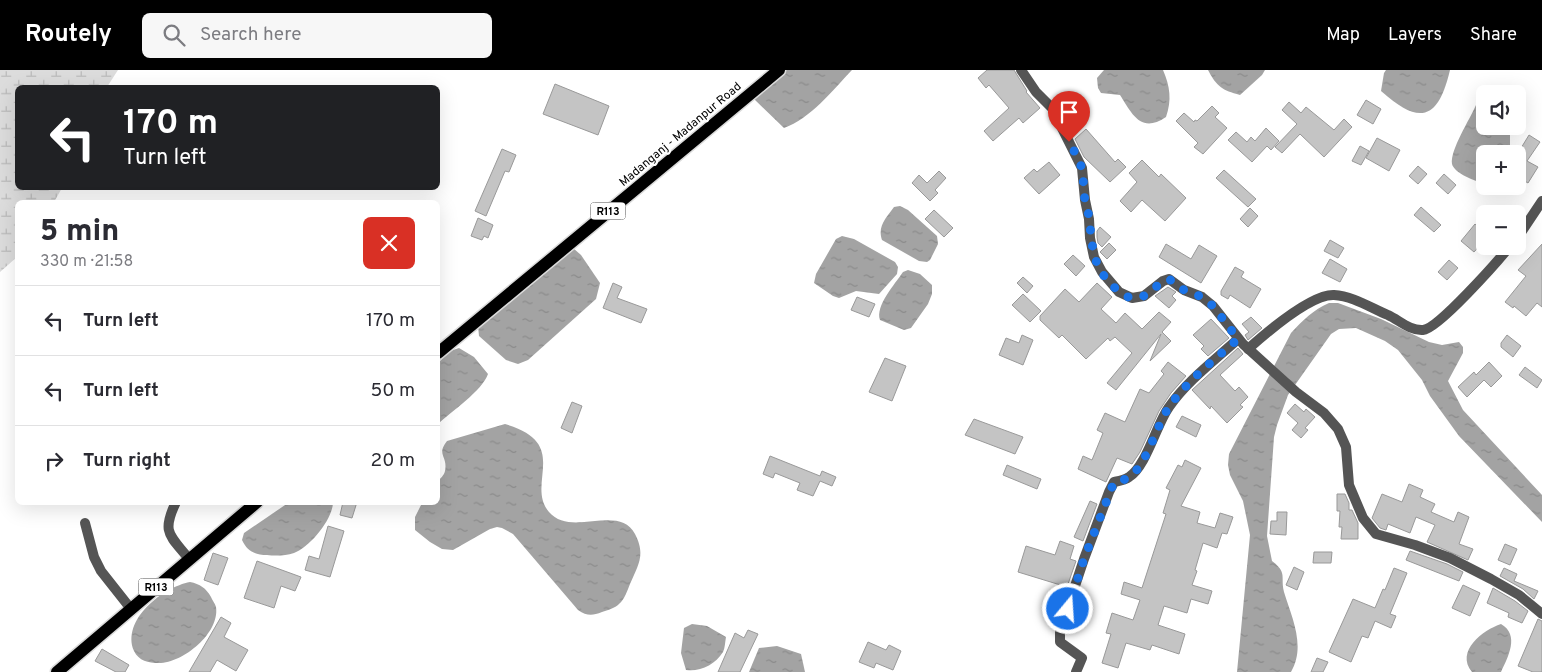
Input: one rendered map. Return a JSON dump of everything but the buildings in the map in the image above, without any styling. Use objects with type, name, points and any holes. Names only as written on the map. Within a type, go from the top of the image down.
[{"type":"main road","name":"Madanganj - Madanpur Road","points":[[440,351],[779,70]]},
{"type":"main road","name":"R113","points":[[57,672],[253,505]]},
{"type":"street","points":[[1021,70],[1036,92],[1052,108],[1082,168],[1090,238],[1094,256],[1109,282],[1119,292],[1132,298],[1144,296],[1163,281],[1169,279],[1184,290],[1202,297],[1213,306],[1248,349],[1296,392],[1324,413],[1338,429],[1346,447],[1350,484],[1363,518],[1376,534],[1415,545],[1492,578],[1519,595],[1542,614]]},
{"type":"street","points":[[1526,226],[1542,200]]},
{"type":"street","points":[[1248,349],[1310,302],[1333,295],[1352,300],[1392,317],[1412,328],[1423,330],[1430,327],[1450,310],[1502,255]]},
{"type":"street","points":[[1076,672],[1082,658],[1060,642],[1060,631],[1109,492],[1114,482],[1127,479],[1134,474],[1156,436],[1168,408],[1202,372],[1238,339]]},
{"type":"street","points":[[175,505],[167,525],[169,533],[188,559]]},
{"type":"street","points":[[85,523],[94,557],[101,571],[131,609]]},
{"type":"green space","points":[[0,70],[118,70],[108,85],[15,85],[15,190],[61,190],[55,200],[15,200],[15,259],[0,272]]},
{"type":"water","points":[[781,70],[852,70],[812,111],[794,124],[784,128],[754,99]]},
{"type":"water","points":[[1104,70],[1163,70],[1169,93],[1166,117],[1157,122],[1144,123],[1133,115],[1120,95],[1101,93],[1098,88],[1097,78]]},
{"type":"water","points":[[1208,70],[1265,70],[1240,95],[1221,87]]},
{"type":"water","points":[[1386,70],[1450,70],[1440,100],[1433,108],[1425,112],[1416,113],[1394,102],[1381,91]]},
{"type":"water","points":[[1476,105],[1476,135],[1510,135],[1510,145],[1476,145],[1476,181],[1461,174],[1452,164],[1457,143]]},
{"type":"water","points":[[900,206],[908,210],[937,236],[938,244],[930,260],[927,262],[919,261],[882,240],[881,230],[884,222],[894,207]]},
{"type":"water","points":[[842,236],[854,239],[895,262],[898,267],[897,274],[879,294],[856,291],[839,298],[814,283],[816,274],[836,239]]},
{"type":"water","points":[[573,248],[581,255],[600,283],[596,299],[528,360],[518,364],[506,360],[479,336],[478,326]]},
{"type":"water","points":[[908,270],[920,274],[932,285],[932,294],[928,304],[911,328],[904,330],[880,320],[879,314],[887,295],[903,272]]},
{"type":"water","points":[[1329,303],[1338,303],[1381,319],[1429,342],[1442,345],[1459,342],[1463,347],[1463,353],[1448,381],[1463,410],[1542,495],[1542,522],[1459,436],[1430,396],[1422,380],[1398,350],[1385,341],[1356,328],[1339,329],[1331,334],[1288,395],[1274,437],[1267,536],[1272,561],[1282,572],[1284,592],[1294,622],[1297,642],[1295,662],[1291,672],[1237,672],[1250,535],[1243,501],[1230,475],[1228,465],[1229,454],[1291,333],[1309,316]]},
{"type":"water","points":[[459,348],[474,357],[488,374],[480,387],[440,422],[440,361],[450,351]]},
{"type":"water","points":[[505,424],[525,432],[537,442],[542,453],[541,489],[543,501],[549,512],[558,519],[569,522],[607,520],[618,521],[628,525],[638,541],[640,560],[621,602],[616,607],[592,615],[578,610],[513,534],[502,528],[490,529],[453,550],[442,549],[415,530],[415,517],[421,505],[440,505],[440,479],[444,473],[445,466],[442,449],[447,441]]},
{"type":"water","points":[[285,505],[333,505],[329,517],[319,532],[307,545],[291,554],[277,556],[252,552],[242,540],[244,533]]},
{"type":"water","points":[[190,582],[200,585],[205,589],[215,604],[216,617],[212,627],[198,645],[179,658],[159,663],[141,659],[134,651],[132,639],[133,628],[139,617],[157,598],[179,585]]},
{"type":"water","points":[[692,624],[707,626],[726,637],[725,647],[720,657],[707,667],[697,670],[686,670],[681,653],[684,628]]},
{"type":"water","points":[[1501,624],[1510,634],[1511,646],[1501,672],[1472,672],[1467,656],[1473,642],[1486,631]]},
{"type":"water","points":[[777,646],[801,654],[805,672],[749,672],[759,648]]},
{"type":"route","points":[[1068,609],[1084,559],[1114,482],[1127,479],[1134,474],[1156,436],[1168,408],[1198,375],[1238,339],[1213,306],[1202,297],[1184,290],[1169,279],[1163,281],[1144,296],[1132,298],[1119,292],[1109,282],[1094,256],[1090,238],[1082,168],[1069,142]]}]
